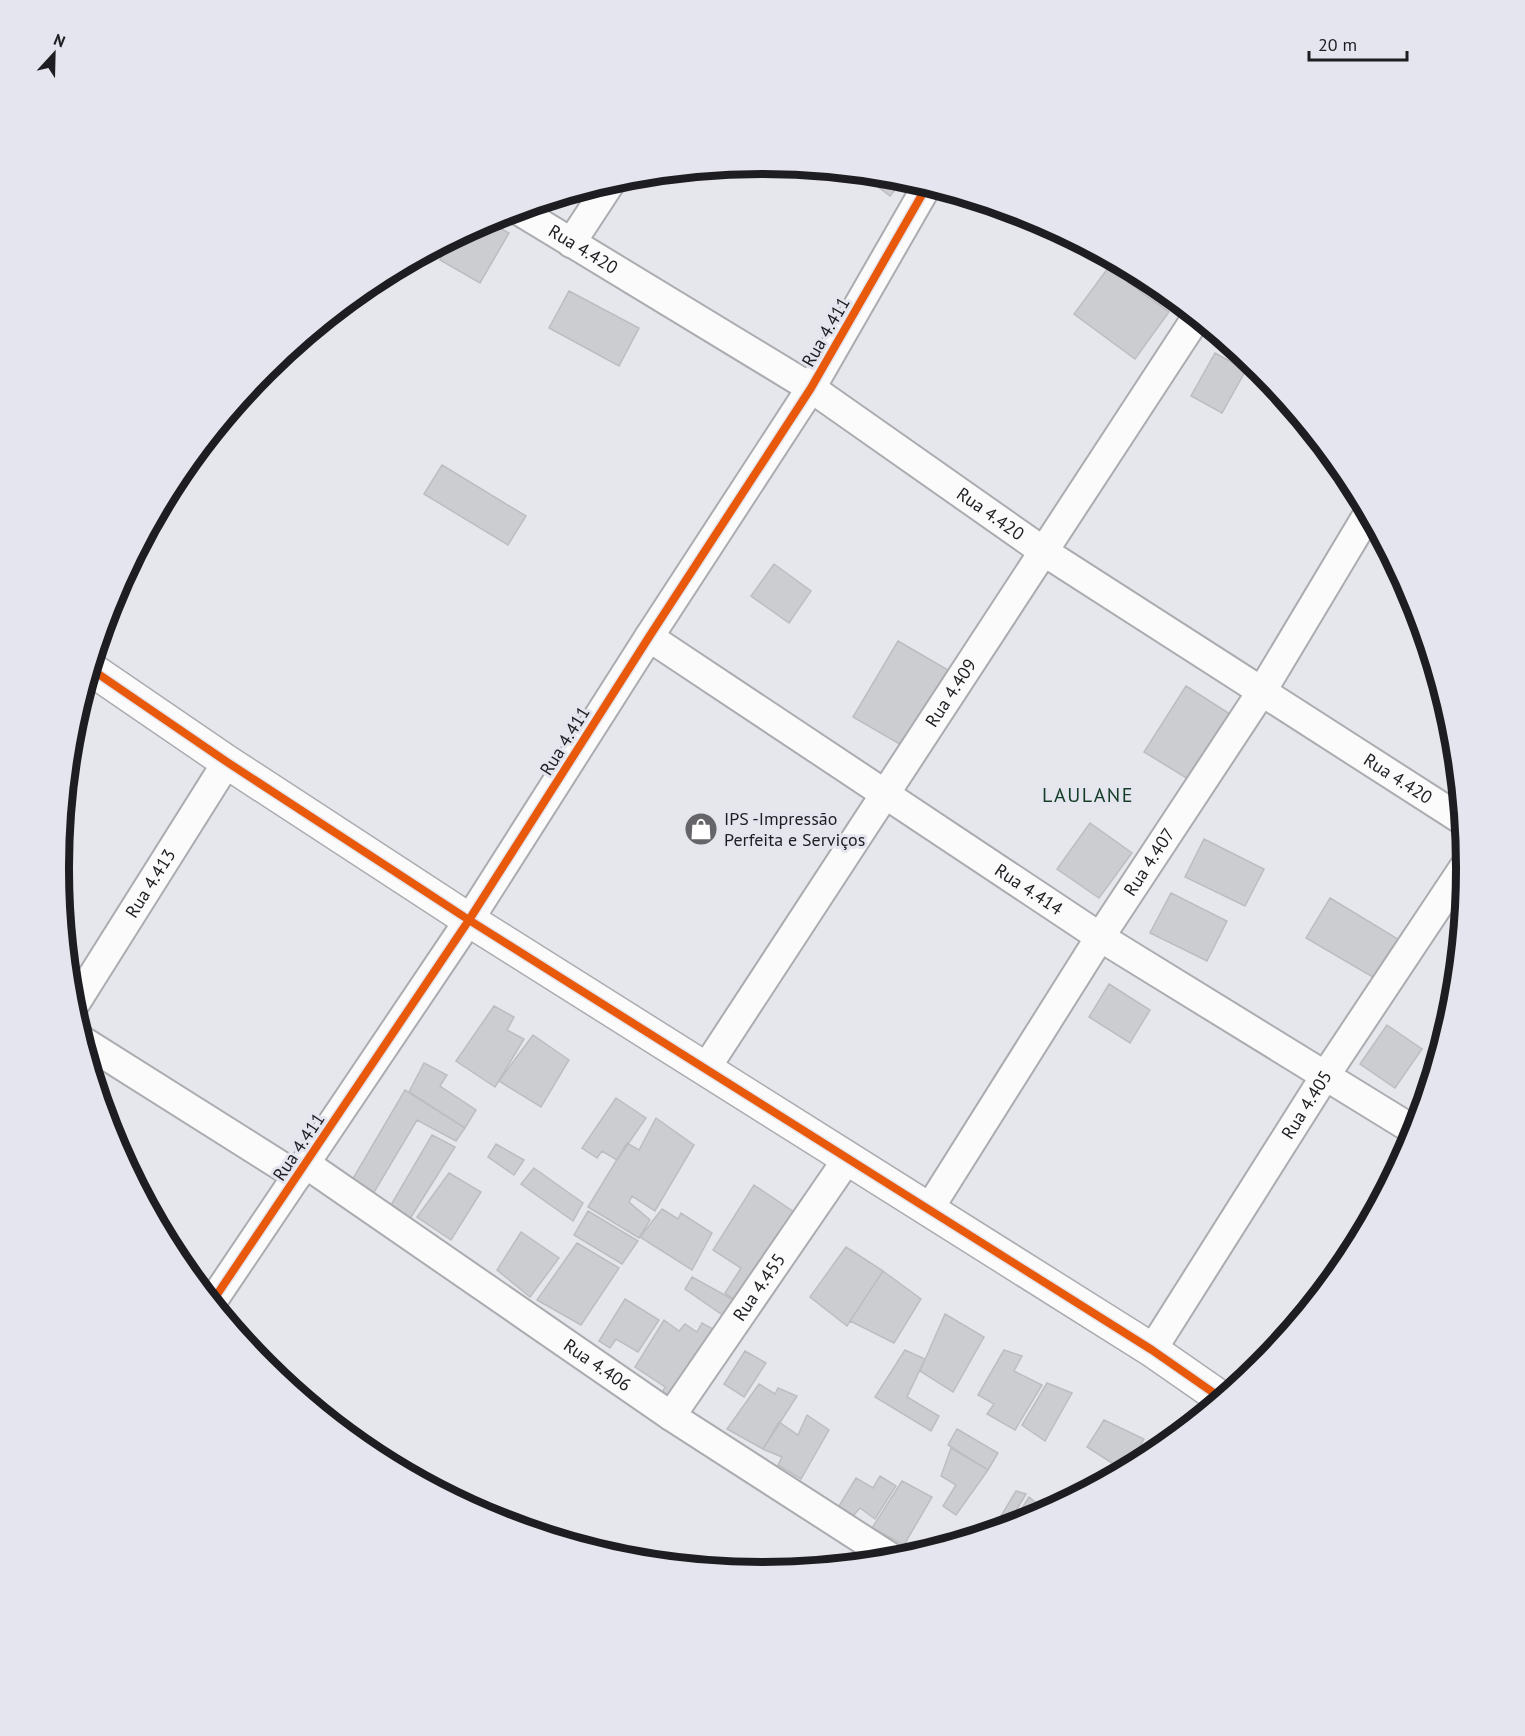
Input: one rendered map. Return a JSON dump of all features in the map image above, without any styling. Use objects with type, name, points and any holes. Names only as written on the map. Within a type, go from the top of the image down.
[{"type":"street","points":[[571,243],[604,193]]},
{"type":"street","name":"Rua 4.411","points":[[216,1295],[469,920],[811,388],[923,194]]},
{"type":"street","name":"Rua 4.420","points":[[527,216],[811,388],[1043,551],[1454,815]]},
{"type":"street","name":"Rua 4.409","points":[[706,1068],[1192,324]]},
{"type":"street","name":"Rua 4.407","points":[[929,1209],[1100,937],[1262,691],[1363,522]]},
{"type":"street","name":"Rua 4.414","points":[[649,637],[1100,937],[1406,1125]]},
{"type":"street","points":[[98,673],[227,762],[469,920],[1152,1350],[1215,1394]]},
{"type":"street","name":"Rua 4.413","points":[[80,994],[227,762]]},
{"type":"street","name":"Rua 4.405","points":[[1152,1350],[1325,1076],[1456,879]]},
{"type":"street","name":"Rua 4.406","points":[[93,1047],[302,1170],[671,1416],[881,1551]]},
{"type":"street","name":"Rua 4.455","points":[[671,1416],[848,1158]]},
{"type":"building","points":[[874,184],[897,188],[890,196]]},
{"type":"building","points":[[497,227],[509,233],[480,283],[440,260],[444,252]]},
{"type":"building","points":[[1108,268],[1169,312],[1135,359],[1074,314]]},
{"type":"building","points":[[569,291],[639,328],[619,366],[549,328]]},
{"type":"building","points":[[1215,353],[1245,371],[1222,413],[1191,396]]},
{"type":"building","points":[[442,465],[526,516],[508,545],[424,494]]},
{"type":"building","points":[[774,564],[811,591],[789,623],[751,596]]},
{"type":"building","points":[[898,641],[948,670],[903,746],[853,717]]},
{"type":"building","points":[[1186,686],[1230,714],[1188,779],[1144,752]]},
{"type":"building","points":[[1090,823],[1132,853],[1099,898],[1057,869]]},
{"type":"building","points":[[1204,839],[1264,869],[1245,906],[1185,877]]},
{"type":"building","points":[[1171,893],[1227,921],[1207,961],[1150,933]]},
{"type":"building","points":[[1330,898],[1406,944],[1383,983],[1306,938]]},
{"type":"building","points":[[1109,984],[1150,1010],[1130,1043],[1089,1017]]},
{"type":"building","points":[[494,1006],[514,1017],[507,1030],[524,1039],[495,1087],[456,1061]]},
{"type":"building","points":[[1387,1025],[1422,1049],[1395,1088],[1360,1064]]},
{"type":"building","points":[[533,1035],[569,1060],[541,1107],[499,1081]]},
{"type":"building","points":[[424,1063],[447,1075],[440,1086],[476,1110],[465,1128],[409,1092]]},
{"type":"building","points":[[405,1090],[465,1128],[456,1141],[417,1120],[370,1199],[348,1187]]},
{"type":"building","points":[[616,1098],[646,1118],[617,1160],[602,1151],[597,1158],[582,1148]]},
{"type":"building","points":[[656,1118],[694,1145],[655,1211],[632,1196],[629,1202],[650,1220],[639,1238],[588,1207],[627,1143],[639,1150]]},
{"type":"building","points":[[432,1135],[455,1147],[406,1225],[388,1210]]},
{"type":"building","points":[[496,1144],[524,1160],[514,1175],[488,1157]]},
{"type":"building","points":[[534,1168],[583,1203],[573,1221],[521,1184]]},
{"type":"building","points":[[449,1173],[481,1192],[451,1240],[417,1217]]},
{"type":"building","points":[[754,1185],[800,1216],[745,1307],[725,1293],[741,1268],[713,1250]]},
{"type":"building","points":[[662,1209],[678,1219],[681,1213],[712,1233],[692,1270],[640,1237]]},
{"type":"building","points":[[588,1211],[638,1241],[622,1264],[574,1235]]},
{"type":"building","points":[[521,1232],[559,1258],[530,1297],[497,1270]]},
{"type":"building","points":[[577,1243],[619,1268],[581,1325],[537,1300]]},
{"type":"building","points":[[846,1247],[883,1271],[847,1326],[810,1297]]},
{"type":"building","points":[[883,1271],[921,1299],[894,1343],[850,1321]]},
{"type":"building","points":[[692,1277],[741,1304],[731,1321],[685,1289]]},
{"type":"building","points":[[625,1299],[659,1320],[638,1352],[616,1339],[610,1348],[599,1341]]},
{"type":"building","points":[[945,1314],[984,1337],[953,1392],[920,1371]]},
{"type":"building","points":[[664,1320],[679,1331],[685,1324],[697,1332],[702,1323],[722,1334],[674,1405],[661,1395],[665,1387],[635,1367]]},
{"type":"building","points":[[905,1350],[925,1359],[907,1397],[939,1416],[931,1431],[875,1397]]},
{"type":"building","points":[[1004,1350],[1022,1356],[1014,1371],[1042,1385],[1015,1430],[987,1414],[994,1404],[978,1395]]},
{"type":"building","points":[[745,1351],[766,1363],[744,1397],[724,1384]]},
{"type":"building","points":[[1047,1383],[1072,1393],[1045,1441],[1022,1425]]},
{"type":"building","points":[[759,1384],[775,1394],[778,1388],[797,1396],[763,1449],[727,1429]]},
{"type":"building","points":[[807,1415],[829,1430],[801,1479],[778,1465],[782,1457],[763,1449],[779,1422],[798,1435]]},
{"type":"building","points":[[1104,1420],[1144,1439],[1137,1452],[1115,1465],[1087,1447]]},
{"type":"building","points":[[957,1429],[998,1453],[988,1470],[948,1445]]},
{"type":"building","points":[[951,1448],[988,1470],[956,1515],[943,1506],[956,1485],[941,1476]]},
{"type":"building","points":[[880,1476],[896,1486],[875,1519],[860,1508],[853,1516],[839,1506],[856,1478],[873,1488]]},
{"type":"building","points":[[902,1481],[932,1497],[904,1545],[872,1528]]},
{"type":"building","points":[[1016,1491],[1026,1494],[1014,1514],[999,1520]]},
{"type":"building","points":[[1029,1497],[1038,1504],[1028,1509],[1019,1512]]},
{"type":"cycle path","points":[[216,1295],[469,920],[811,388],[923,194]]},
{"type":"cycle path","points":[[98,673],[227,762],[469,920],[1152,1350],[1215,1394]]},
{"type":"place","name":"IPS -Impressão Perfeita e Serviços","points":[[701,829]]},
{"type":"district","name":"LAULANE","points":[[1088,795]]}]
